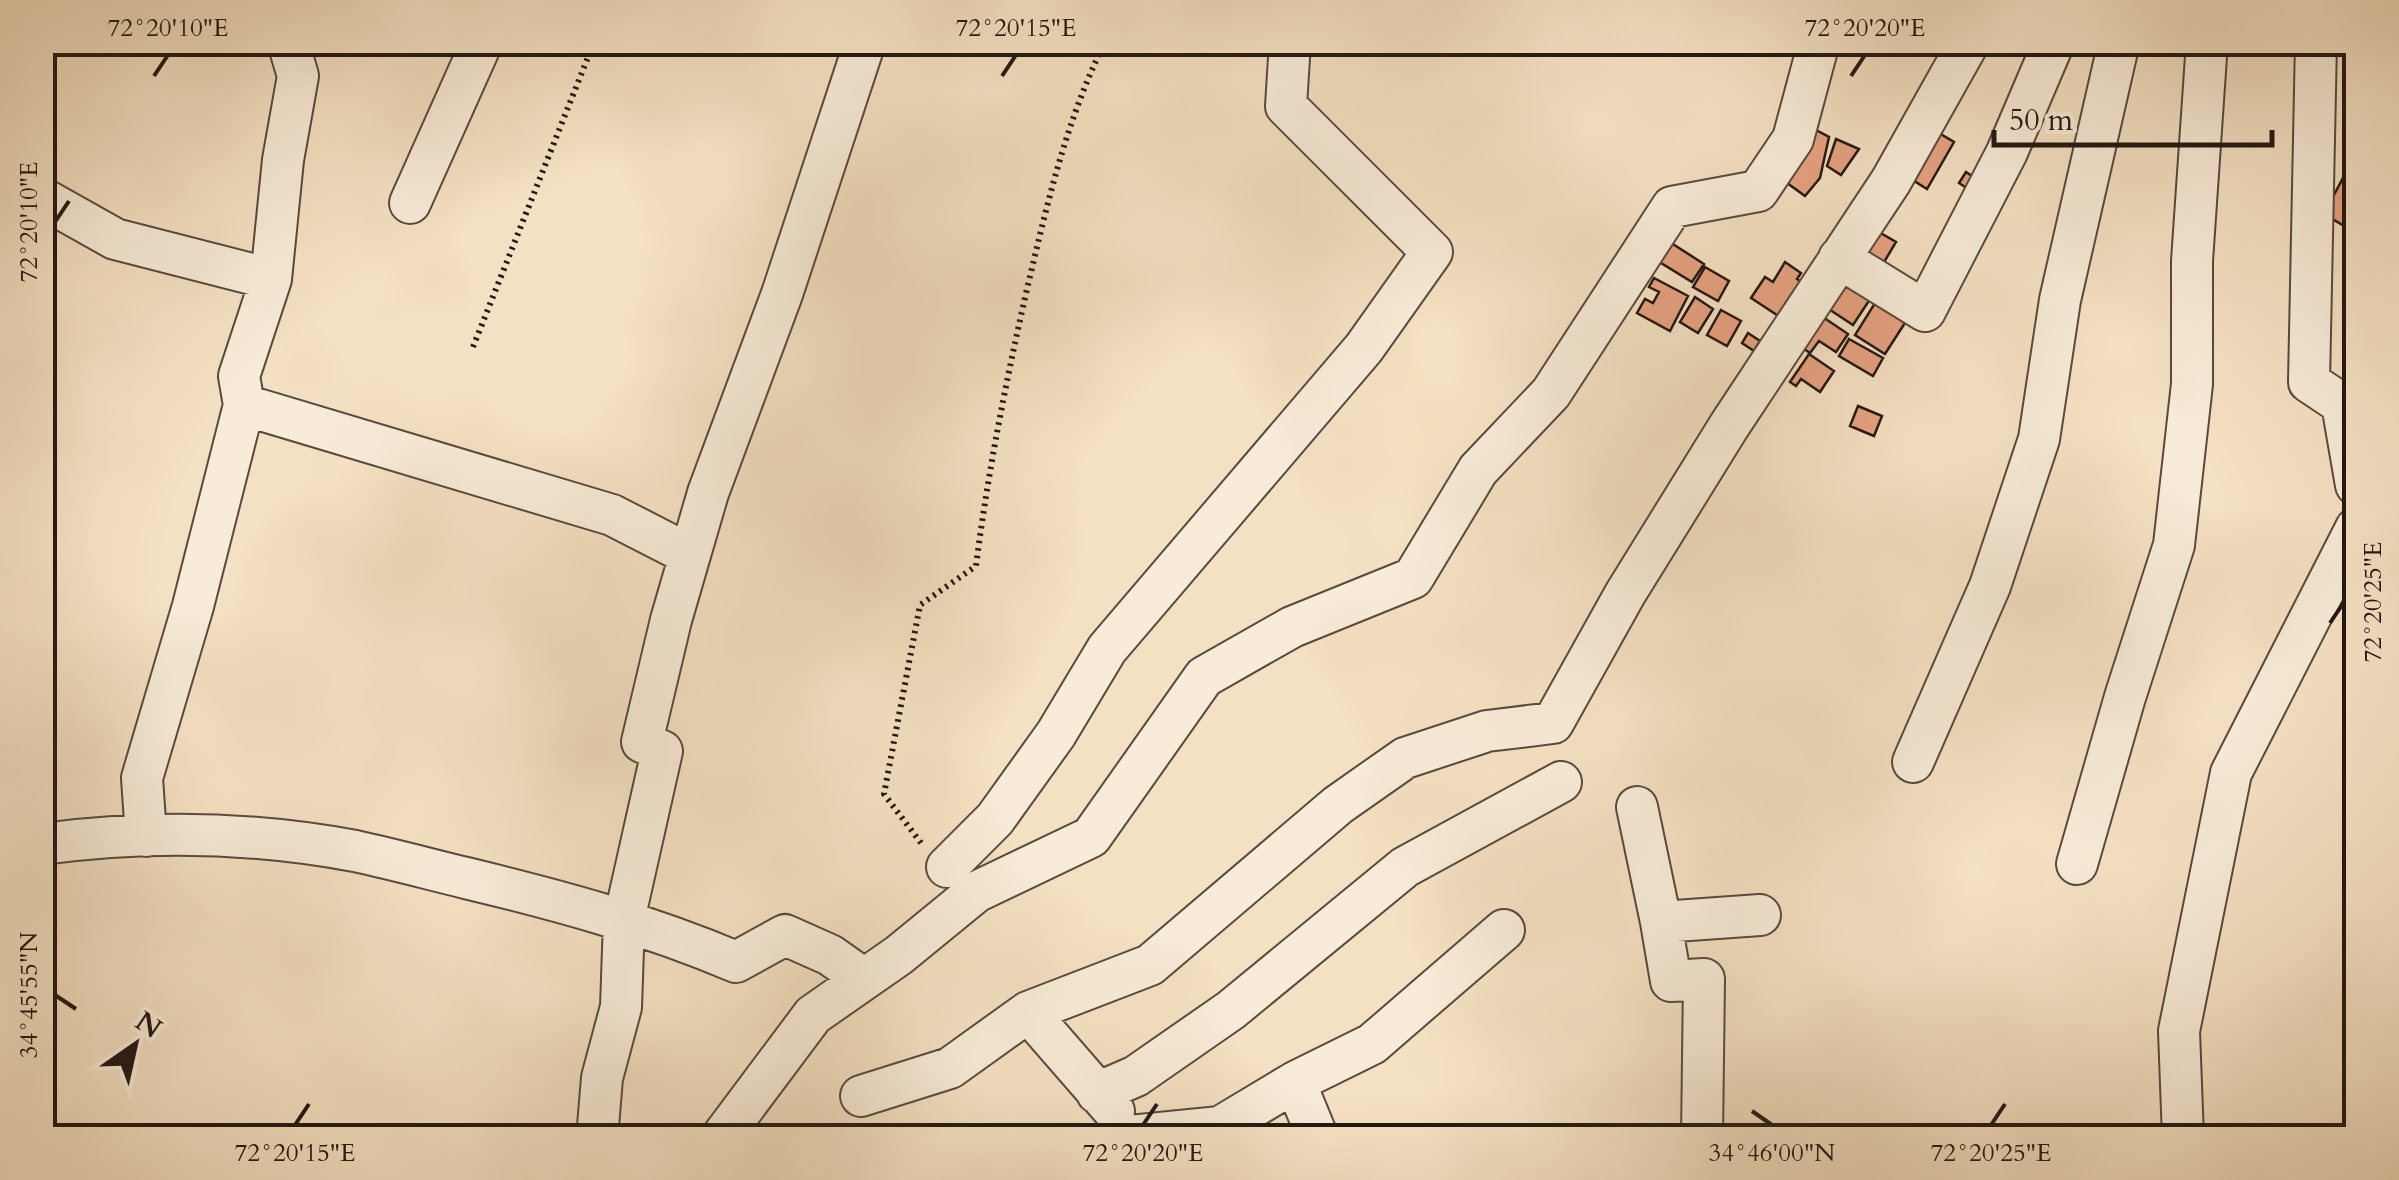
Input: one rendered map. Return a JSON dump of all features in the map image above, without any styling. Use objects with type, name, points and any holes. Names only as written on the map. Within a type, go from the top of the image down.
[{"type":"street","points":[[146,836],[142,778],[193,606],[244,405],[239,376],[271,279],[298,76],[288,42]]},
{"type":"street","points":[[410,203],[482,42]]},
{"type":"street","points":[[596,1138],[602,1078],[620,1008],[624,920],[662,751],[642,742],[708,493],[782,294],[864,42]]},
{"type":"street","points":[[947,867],[995,819],[1056,734],[1108,649],[1258,468],[1364,348],[1432,252],[1286,106],[1290,42]]},
{"type":"street","points":[[721,1138],[813,1014],[976,892],[1092,836],[1204,677],[1292,626],[1413,578],[1478,470],[1551,393],[1672,207],[1758,190],[1793,139],[1820,42]]},
{"type":"street","points":[[862,1096],[950,1068],[1028,1012],[1150,966],[1338,805],[1404,758],[1487,731],[1553,723],[1625,594],[1729,426],[1891,181],[1969,42]]},
{"type":"street","points":[[1839,258],[1925,311],[2007,152],[2054,42]]},
{"type":"street","points":[[1913,762],[1990,586],[2039,438],[2060,300],[2119,42]]},
{"type":"street","points":[[2077,864],[2174,545],[2192,384],[2192,261],[2207,42]]},
{"type":"street","points":[[2316,42],[2309,382],[2349,390],[2356,485]]},
{"type":"street","points":[[42,198],[115,239],[271,279]]},
{"type":"street","points":[[244,405],[612,516],[690,555]]},
{"type":"street","points":[[2183,1138],[2179,1031],[2231,773],[2356,528]]},
{"type":"street","points":[[1097,1093],[1136,1076],[1231,1010],[1405,867],[1561,782]]},
{"type":"street","points":[[1636,807],[1670,980],[1704,979],[1702,1138]]},
{"type":"street","points":[[42,844],[100,836],[259,838],[354,851],[569,902],[662,931],[736,962],[785,935],[830,954],[864,979]]},
{"type":"street","points":[[1660,922],[1760,914]]},
{"type":"street","points":[[1028,1012],[1097,1093],[1123,1136],[1220,1132],[1296,1082],[1372,1044],[1504,930]]},
{"type":"street","points":[[1296,1082],[1318,1138]]},
{"type":"path","points":[[472,346],[594,42]]},
{"type":"path","points":[[947,867],[911,835],[884,794],[902,688],[920,604],[976,566],[1000,406],[1041,230],[1066,136],[1106,42]]},
{"type":"building","points":[[1801,122],[1829,137],[1820,178],[1805,196],[1783,180]]},
{"type":"building","points":[[1927,126],[1954,142],[1927,189],[1900,172]]},
{"type":"building","points":[[1836,139],[1859,149],[1841,175],[1827,166]]},
{"type":"building","points":[[2356,153],[2356,233],[2324,214]]},
{"type":"building","points":[[1966,172],[1981,182],[1974,193],[1959,183]]},
{"type":"building","points":[[1865,224],[1896,242],[1877,274],[1846,256]]},
{"type":"building","points":[[1665,239],[1704,264],[1692,282],[1653,258]]},
{"type":"building","points":[[1785,262],[1801,273],[1797,279],[1810,288],[1792,325],[1751,298],[1765,277],[1773,282]]},
{"type":"building","points":[[1705,267],[1729,281],[1718,301],[1693,287]]},
{"type":"building","points":[[1841,267],[1876,290],[1853,325],[1818,302]]},
{"type":"building","points":[[1654,278],[1688,296],[1670,331],[1637,313],[1645,299],[1653,303],[1659,292],[1649,287]]},
{"type":"building","points":[[1880,295],[1910,315],[1885,354],[1855,335]]},
{"type":"building","points":[[1695,297],[1713,309],[1698,333],[1680,322]]},
{"type":"building","points":[[1811,309],[1848,334],[1836,352],[1819,341],[1810,353],[1791,340]]},
{"type":"building","points":[[1721,310],[1741,321],[1727,346],[1707,335]]},
{"type":"building","points":[[1748,333],[1760,341],[1754,351],[1742,343]]},
{"type":"building","points":[[1849,339],[1883,358],[1873,376],[1839,356]]},
{"type":"building","points":[[1809,354],[1834,371],[1820,392],[1801,379],[1796,386],[1790,382]]},
{"type":"building","points":[[1858,406],[1882,416],[1874,436],[1850,426]]}]
